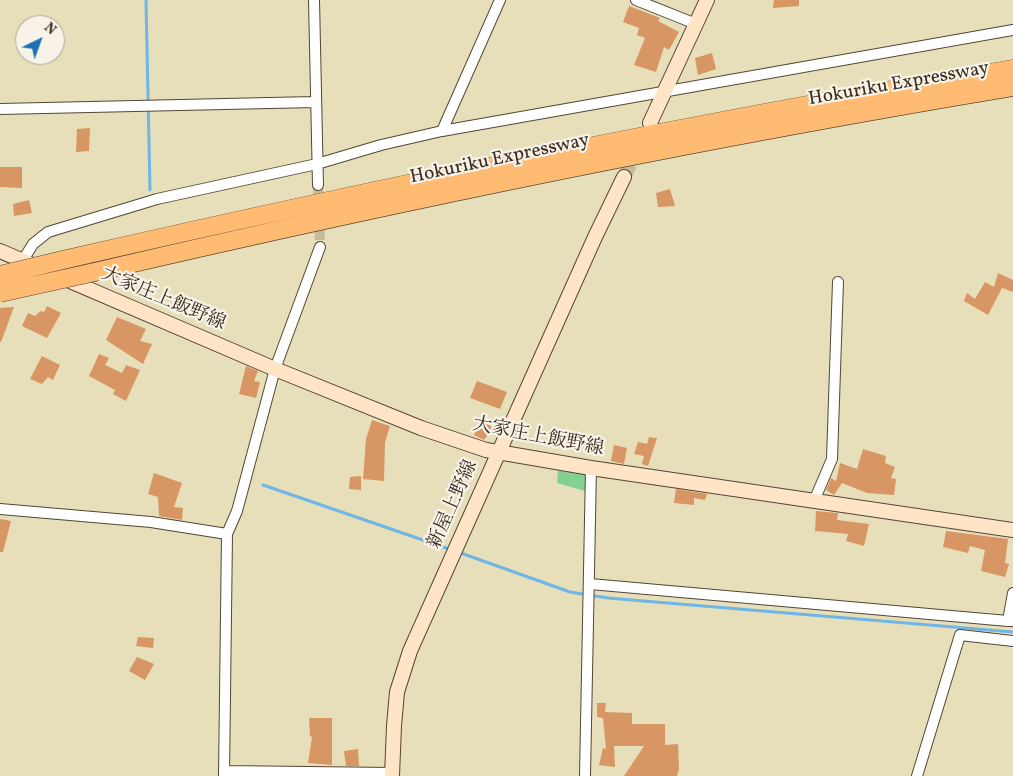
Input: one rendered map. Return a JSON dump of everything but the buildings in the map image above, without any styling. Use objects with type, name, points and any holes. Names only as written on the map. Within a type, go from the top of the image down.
[{"type":"highway","name":"Hokuriku Expressway","points":[[0,275],[326,200],[601,143],[865,94],[1013,69]]},
{"type":"highway","name":"Hokuriku Expressway","points":[[0,293],[468,188],[870,111],[1013,87]]},
{"type":"main road","points":[[650,124],[708,0]]},
{"type":"main road","name":"新屋上野線","points":[[392,775],[394,726],[398,692],[410,651],[595,237],[624,177]]},
{"type":"main road","name":"大家庄上飯野線","points":[[0,251],[275,369],[430,431],[498,452],[591,468],[1013,530]]},
{"type":"street","points":[[314,0],[318,185]]},
{"type":"street","points":[[442,131],[500,0]]},
{"type":"street","points":[[636,0],[696,24]]},
{"type":"street","points":[[23,260],[33,244],[48,232],[156,198],[317,164],[442,131],[1013,30]]},
{"type":"street","points":[[0,109],[315,102]]},
{"type":"street","points":[[320,247],[275,369],[237,511],[227,534],[224,773],[392,775]]},
{"type":"street","points":[[814,501],[832,459],[838,282]]},
{"type":"street","points":[[585,776],[591,468]]},
{"type":"street","points":[[0,509],[150,522],[227,534]]},
{"type":"street","points":[[590,584],[1011,621],[1013,593]]},
{"type":"street","points":[[917,776],[960,635],[1013,641]]},
{"type":"green space","points":[[558,470],[586,474],[585,491],[557,483]]},
{"type":"waterway","points":[[146,0],[150,190]]},
{"type":"waterway","points":[[263,485],[452,550]]},
{"type":"waterway","points":[[458,552],[570,592],[608,598],[1013,632]]},
{"type":"tunnel","points":[[624,177],[638,149]]},
{"type":"tunnel","points":[[318,185],[320,247]]}]
